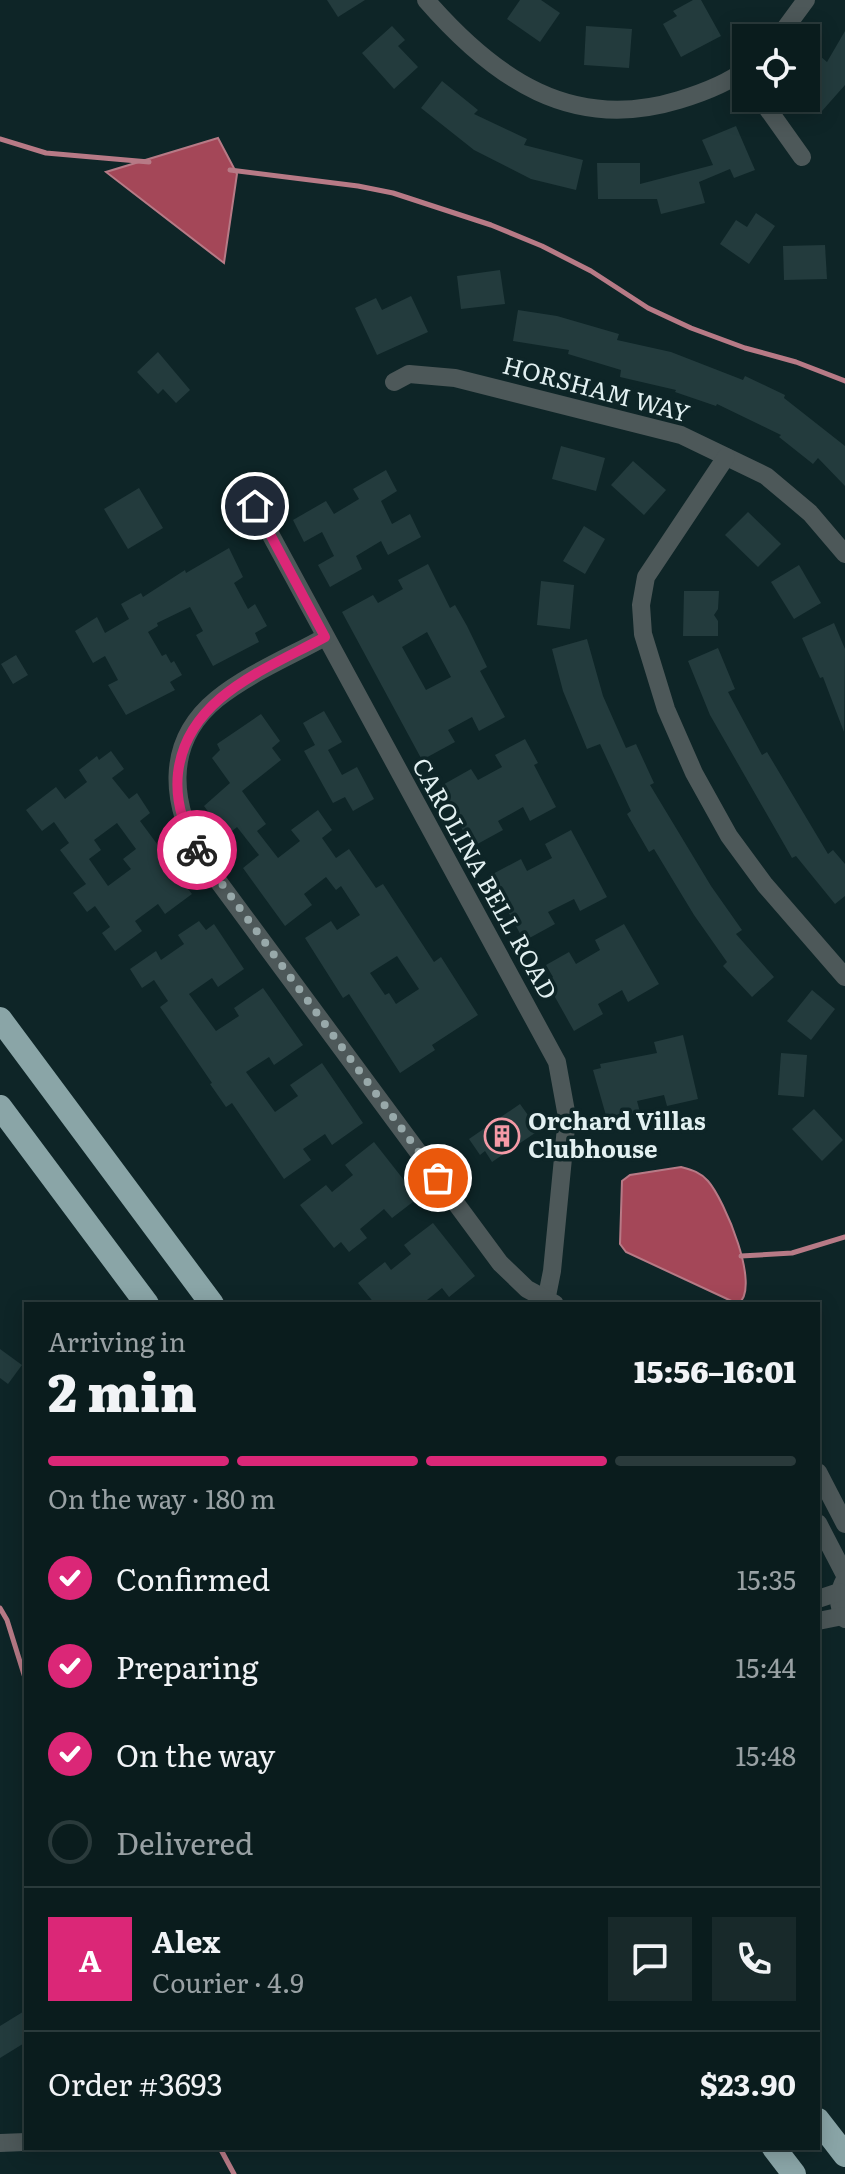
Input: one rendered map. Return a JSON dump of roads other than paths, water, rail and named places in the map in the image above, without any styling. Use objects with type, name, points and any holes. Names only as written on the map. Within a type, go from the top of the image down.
[{"type":"highway","points":[[0,1019],[210,1300]]},
{"type":"highway","points":[[0,1107],[146,1302]]},
{"type":"highway","points":[[820,2123],[845,2155]]},
{"type":"highway","points":[[776,2150],[794,2174]]},
{"type":"street","points":[[426,0],[482,57],[511,79],[551,98],[574,104],[645,108],[700,93],[732,79]]},
{"type":"street","points":[[788,24],[806,0]]},
{"type":"street","points":[[770,112],[802,157]]},
{"type":"street","name":"HORSHAM WAY","points":[[394,382],[409,374],[455,378],[681,435],[766,476],[810,513],[845,554]]},
{"type":"street","points":[[726,457],[646,577],[641,605],[643,634],[672,722],[694,773],[729,836],[765,885],[845,977]]},
{"type":"street","name":"CAROLINA BELL ROAD","points":[[255,506],[557,1062],[567,1117],[551,1302]]},
{"type":"street","points":[[325,637],[232,688],[216,700],[194,725],[180,756],[177,786],[184,825],[204,862],[500,1263],[516,1281],[551,1302]]},
{"type":"street","points":[[820,1476],[845,1524]]},
{"type":"street","points":[[820,1528],[843,1582],[839,1607],[844,1618],[820,1621]]},
{"type":"street","points":[[820,1598],[843,1582]]},
{"type":"street","points":[[0,2143],[24,2142]]},
{"type":"waterway","points":[[0,139],[46,153],[149,162]]},
{"type":"waterway","points":[[230,170],[393,193],[491,225],[591,271],[648,308],[691,328],[845,381]]},
{"type":"waterway","points":[[741,1256],[792,1253],[845,1237]]},
{"type":"waterway","points":[[0,1608],[7,1620],[24,1675]]},
{"type":"waterway","points":[[221,2150],[234,2174]]},
{"type":"place","name":"Orchard Villas Clubhouse","points":[[502,1136]]}]
